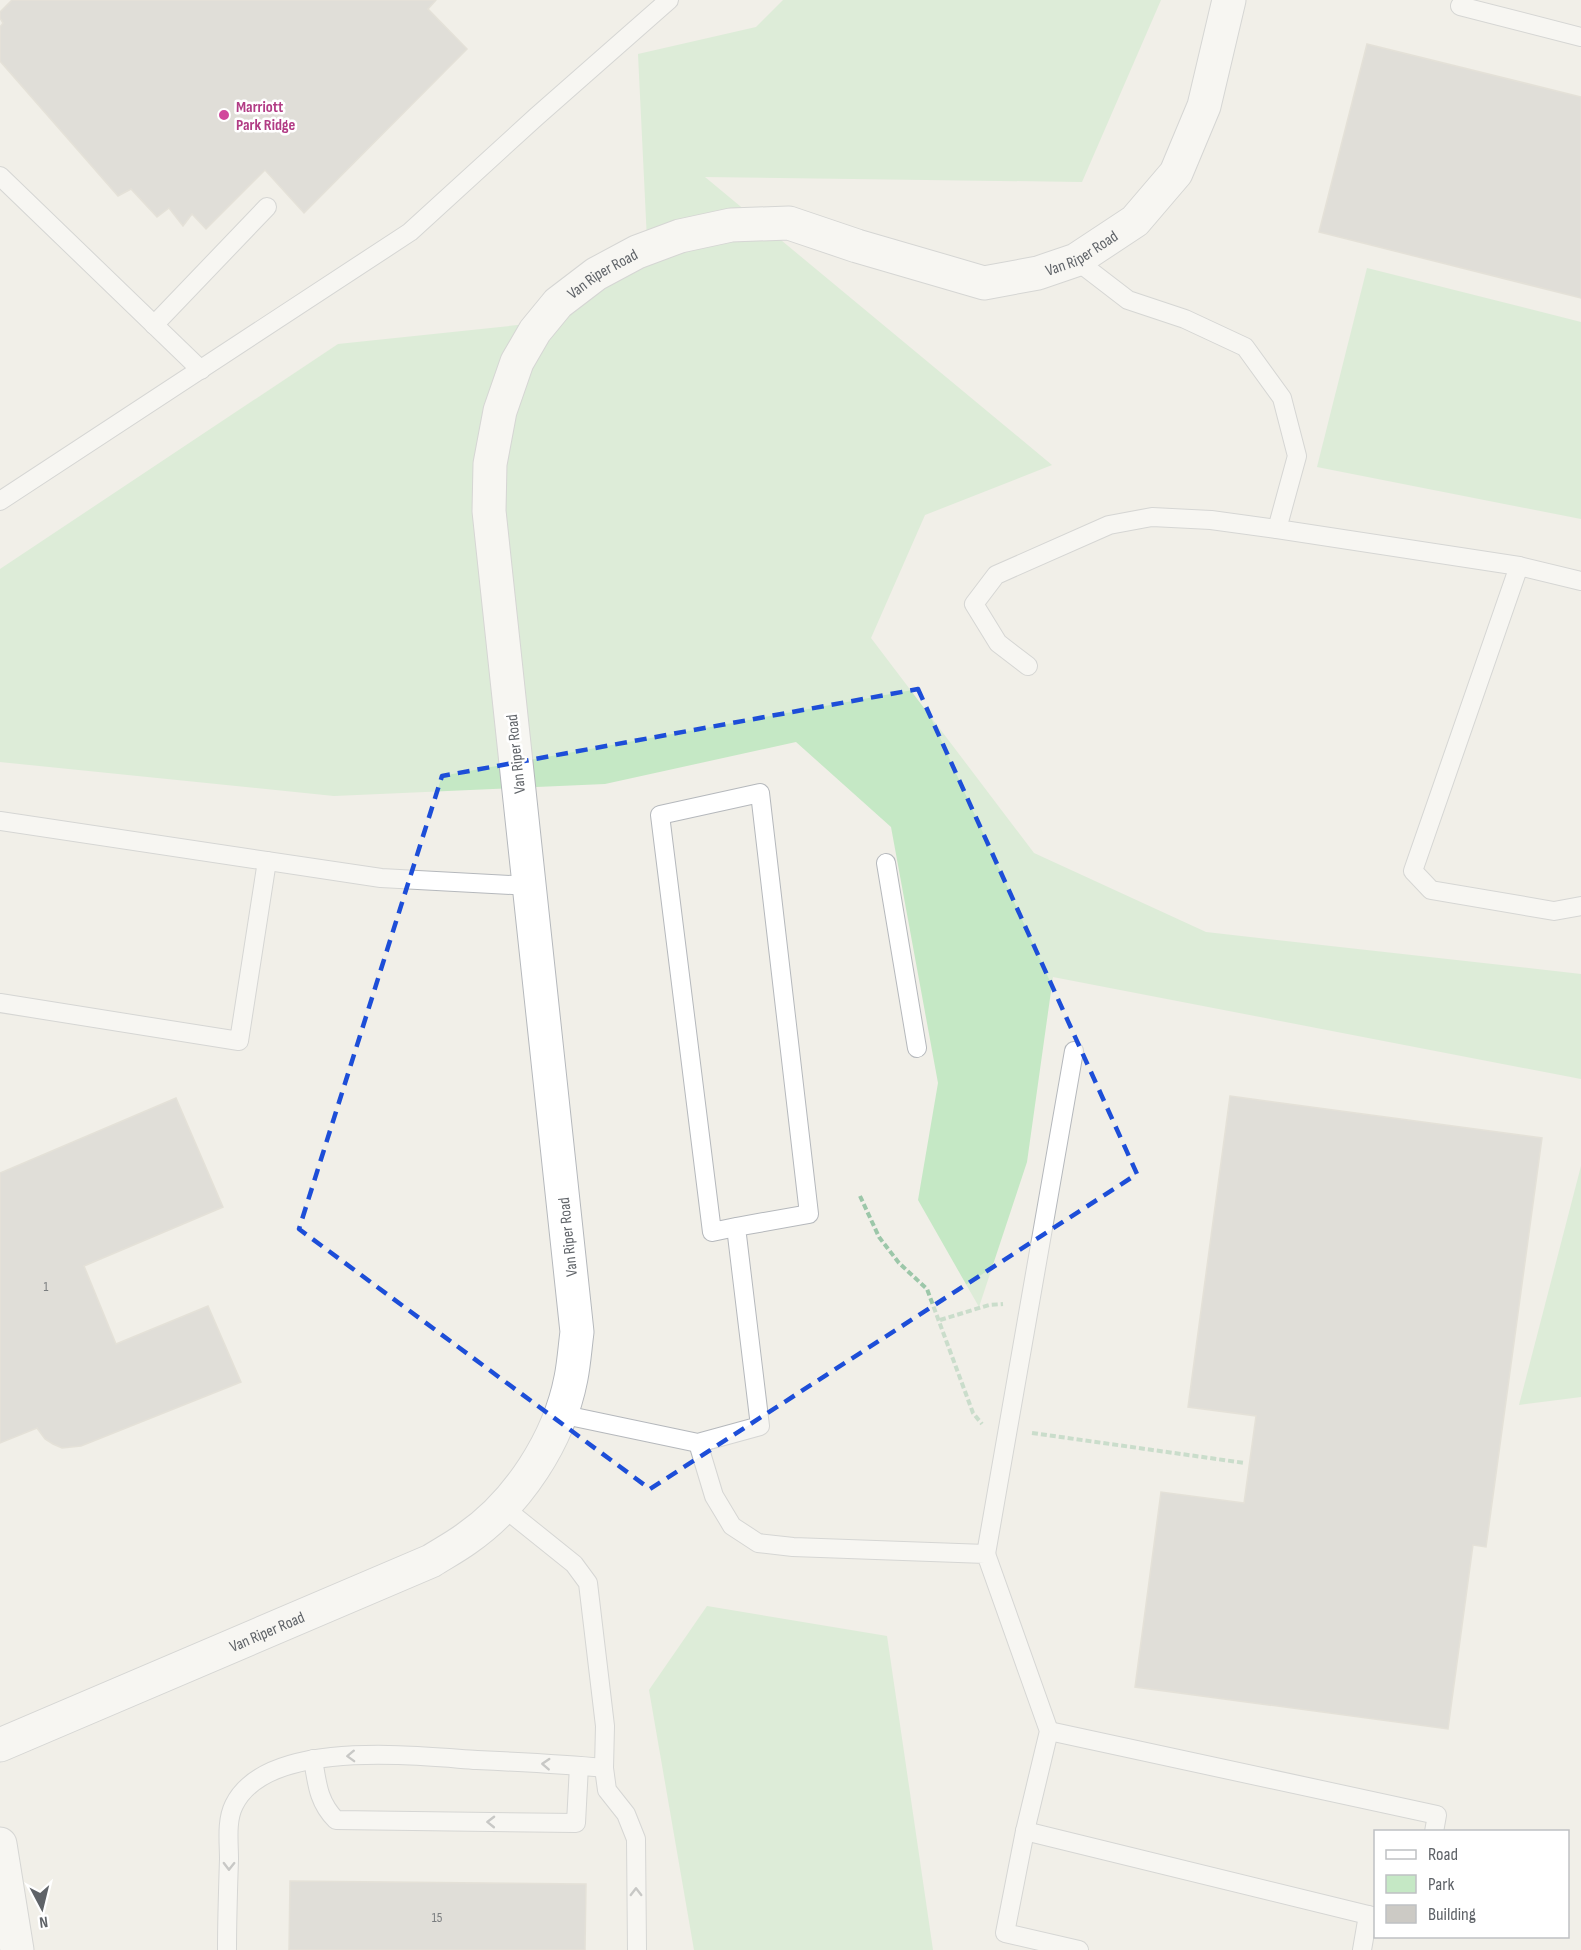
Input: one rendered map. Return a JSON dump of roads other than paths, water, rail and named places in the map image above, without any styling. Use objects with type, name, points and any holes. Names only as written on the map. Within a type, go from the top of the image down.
[{"type":"street","name":"Van Riper Road","points":[[0,1745],[430,1561],[467,1538],[502,1507],[537,1462],[560,1414],[571,1379],[577,1332],[489,511],[490,464],[500,411],[517,362],[535,331],[552,310],[596,274],[637,252],[680,236],[731,225],[789,223],[857,246],[984,283],[1038,273],[1076,260],[1135,220],[1176,173],[1204,106],[1229,0]]},
{"type":"street","points":[[0,1844],[17,1950]]},
{"type":"lane","points":[[0,501],[410,232],[669,0]]},
{"type":"lane","points":[[1460,6],[1581,37]]},
{"type":"lane","points":[[0,176],[201,370]]},
{"type":"lane","points":[[154,325],[267,207]]},
{"type":"lane","points":[[1076,260],[1128,300],[1185,319],[1245,347],[1282,398],[1297,456],[1277,529]]},
{"type":"lane","points":[[1028,666],[998,643],[974,604],[996,575],[1109,525],[1152,516],[1211,520],[1277,529],[1519,566],[1581,581]]},
{"type":"lane","points":[[1519,566],[1413,871],[1431,890],[1554,911],[1581,906]]},
{"type":"lane","points":[[760,793],[809,1214],[736,1227],[712,1232],[660,815],[760,793]]},
{"type":"lane","points":[[0,821],[381,878],[530,886]]},
{"type":"lane","points":[[0,1004],[239,1041],[267,861]]},
{"type":"lane","points":[[886,863],[917,1048]]},
{"type":"lane","points":[[1074,1051],[986,1554],[1049,1731],[1025,1831],[1005,1933],[1079,1950]]},
{"type":"lane","points":[[560,1414],[698,1443],[760,1426],[736,1227]]},
{"type":"lane","points":[[698,1443],[714,1496],[732,1526],[758,1543],[793,1547],[986,1554]]},
{"type":"lane","points":[[502,1507],[574,1564],[588,1583],[605,1726],[604,1767],[607,1790],[627,1814],[636,1839],[637,1950]]},
{"type":"lane","points":[[1049,1731],[1437,1815],[1434,1830]]},
{"type":"lane","points":[[227,1950],[229,1827],[233,1806],[255,1779],[276,1769],[313,1759],[393,1755],[604,1767]]},
{"type":"lane","points":[[313,1759],[319,1791],[326,1810],[336,1820],[576,1823],[579,1766]]},
{"type":"lane","points":[[1025,1831],[1372,1916],[1362,1950]]},
{"type":"place","name":"Marriott Park Ridge","points":[[224,115]]}]
